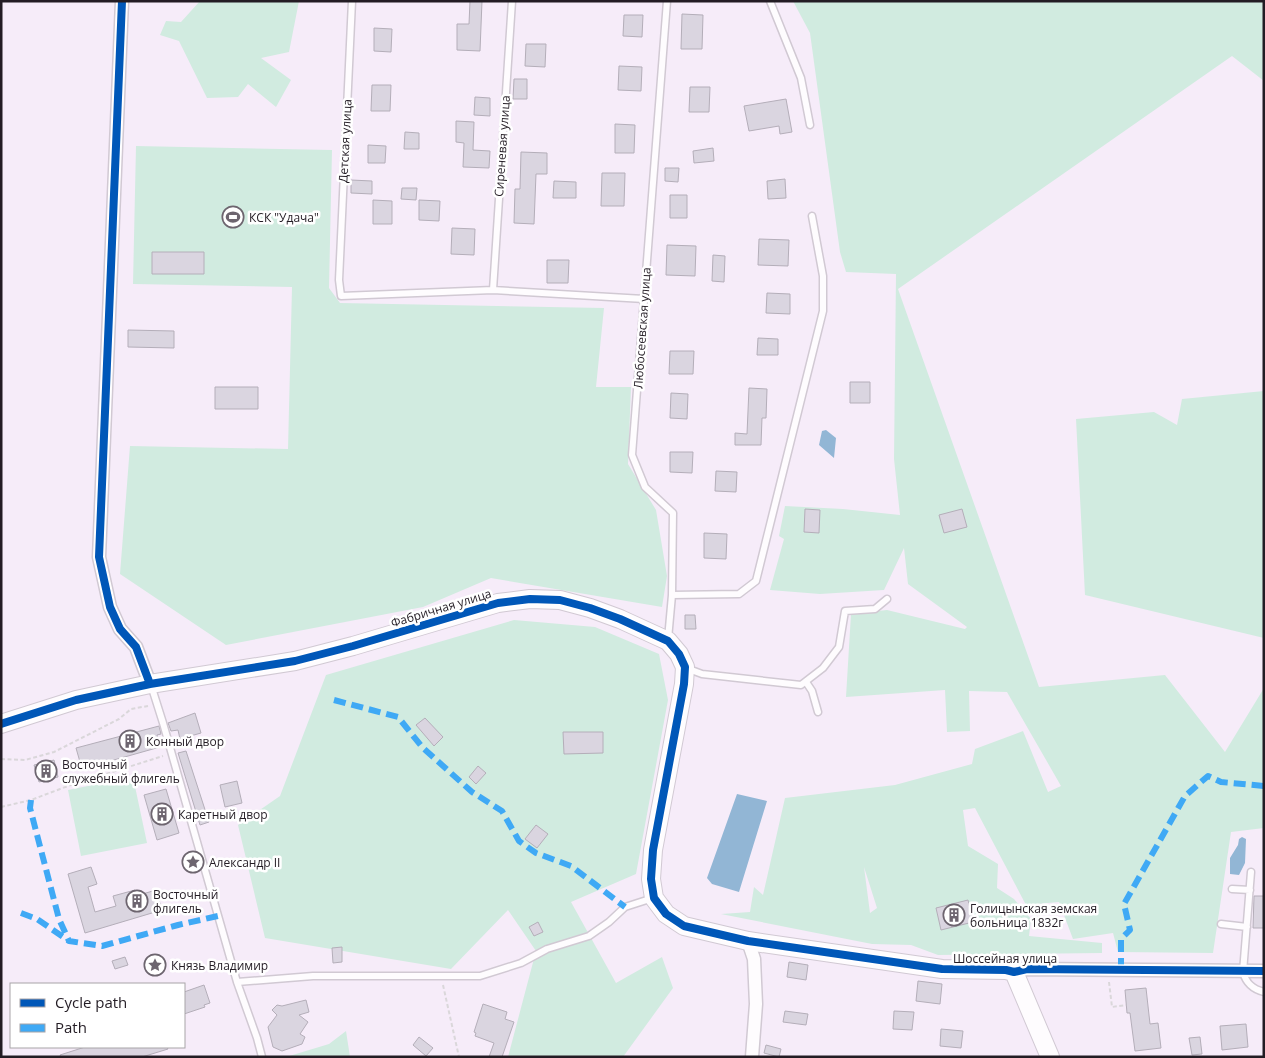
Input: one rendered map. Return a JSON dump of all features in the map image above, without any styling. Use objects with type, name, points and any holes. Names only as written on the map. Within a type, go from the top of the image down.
[{"type":"street","points":[[122,1],[99,557],[110,607],[120,629],[136,647],[150,684]]},
{"type":"street","name":"Фабричная улица","points":[[1,724],[76,700],[150,684],[295,661],[353,646],[498,603],[530,599],[560,600],[590,608],[628,622],[668,641],[679,654],[685,667]]},
{"type":"street","points":[[685,667],[684,684],[654,850],[651,879],[654,898],[666,914],[684,926],[748,940],[755,968],[756,1004],[752,1057]]},
{"type":"street","name":"Шоссейная улица","points":[[748,940],[942,969],[1006,970],[1014,972],[1027,969],[1264,972]]},
{"type":"street","points":[[1014,972],[1050,1057]]},
{"type":"lane","name":"Детская улица","points":[[352,1],[339,280],[341,296],[493,290]]},
{"type":"lane","name":"Сиреневая улица","points":[[493,290],[512,1]]},
{"type":"lane","name":"Любосеевская улица","points":[[667,1],[632,455],[645,487],[673,513],[672,594],[668,641]]},
{"type":"lane","points":[[770,1],[801,78],[810,125]]},
{"type":"lane","points":[[672,594],[739,594],[756,581],[823,311],[823,276],[812,216]]},
{"type":"lane","points":[[493,290],[644,300]]},
{"type":"lane","points":[[685,667],[702,674],[801,685],[823,668],[839,647],[845,610],[875,609],[887,599]]},
{"type":"lane","points":[[806,682],[812,691],[818,712]]},
{"type":"lane","points":[[150,684],[158,704],[237,982],[262,1057]]},
{"type":"lane","points":[[1251,872],[1243,972],[1246,982],[1257,990],[1264,992]]},
{"type":"lane","points":[[1232,889],[1250,890]]},
{"type":"lane","points":[[237,982],[313,976],[480,976],[521,963],[548,949],[589,936],[609,922],[625,907],[654,898]]},
{"type":"lane","points":[[1221,924],[1247,926]]},
{"type":"path","points":[[1,759],[25,760],[54,752],[119,719],[131,709],[158,704]]},
{"type":"path","points":[[1,807],[31,800],[68,786],[172,754]]},
{"type":"path","points":[[441,975],[459,1057]]},
{"type":"path","points":[[1108,975],[1112,1007],[1126,1005]]},
{"type":"green space","points":[[200,1],[299,1],[289,52],[261,58],[291,80],[276,107],[248,84],[238,97],[207,98],[179,41],[160,35],[166,21],[181,22]]},
{"type":"green space","points":[[793,1],[1264,1],[1264,81],[1232,56],[898,289],[1039,687],[1165,675],[1225,752],[1264,688],[1264,828],[1231,832],[1213,953],[1118,952],[1113,933],[1073,939],[1059,902],[1026,905],[975,808],[963,810],[968,846],[998,864],[997,888],[1014,899],[1031,919],[1029,936],[1102,943],[1102,953],[938,955],[911,945],[872,944],[721,914],[750,912],[754,887],[763,895],[785,798],[895,785],[972,764],[975,749],[1023,731],[1048,792],[1061,786],[1007,692],[969,691],[970,731],[947,732],[945,690],[846,697],[851,614],[887,610],[965,629],[967,627],[908,584],[904,548],[884,590],[820,594],[770,590],[784,539],[779,536],[785,506],[843,509],[900,515],[894,459],[896,274],[846,272],[840,252],[810,33]],"holes":[[[864,867],[877,908],[870,913]]]},
{"type":"green space","points":[[136,146],[332,150],[329,288],[340,303],[604,308],[596,387],[631,387],[628,464],[656,510],[667,576],[662,607],[491,578],[423,607],[226,645],[120,574],[130,446],[288,449],[292,287],[133,284]]},
{"type":"green space","points":[[1264,391],[1264,638],[1085,595],[1076,419],[1154,412],[1177,425],[1182,399]]},
{"type":"green space","points":[[514,620],[595,627],[659,654],[668,700],[636,874],[571,902],[616,983],[662,957],[673,988],[623,1057],[508,1057],[536,951],[508,910],[451,969],[265,938],[238,825],[280,796],[326,675]]},
{"type":"green space","points":[[133,777],[147,843],[81,856],[68,790]]},
{"type":"green space","points":[[346,1031],[350,1057],[286,1057],[329,1044]]},
{"type":"water","points":[[826,430],[836,438],[834,458],[819,445],[822,431]]},
{"type":"water","points":[[737,794],[767,801],[739,892],[712,884],[707,878]]},
{"type":"water","points":[[1242,837],[1246,839],[1245,863],[1239,875],[1230,874],[1230,858],[1238,845],[1239,839]]},
{"type":"building","points":[[470,1],[482,1],[480,51],[457,50],[457,24],[469,24]]},
{"type":"building","points":[[682,14],[703,15],[702,49],[681,49]]},
{"type":"building","points":[[624,15],[643,15],[642,37],[623,36]]},
{"type":"building","points":[[374,28],[392,29],[391,52],[374,51]]},
{"type":"building","points":[[526,44],[546,44],[545,67],[525,66]]},
{"type":"building","points":[[619,66],[642,67],[641,91],[618,90]]},
{"type":"building","points":[[514,79],[527,79],[527,99],[513,99]]},
{"type":"building","points":[[372,85],[391,85],[390,111],[371,111]]},
{"type":"building","points":[[690,87],[710,87],[709,112],[689,112]]},
{"type":"building","points":[[475,97],[490,98],[490,116],[474,115]]},
{"type":"building","points":[[786,99],[792,132],[780,134],[779,126],[749,131],[744,106]]},
{"type":"building","points":[[456,121],[474,122],[473,150],[490,151],[489,168],[463,167],[464,143],[456,142]]},
{"type":"building","points":[[615,124],[635,125],[634,153],[615,153]]},
{"type":"building","points":[[405,132],[419,133],[419,149],[404,149]]},
{"type":"building","points":[[368,145],[386,146],[385,163],[368,163]]},
{"type":"building","points":[[713,148],[714,161],[694,163],[693,151]]},
{"type":"building","points":[[521,152],[547,153],[547,174],[536,174],[534,224],[514,223],[515,189],[520,189]]},
{"type":"building","points":[[665,168],[679,168],[678,182],[665,181]]},
{"type":"building","points":[[602,173],[625,173],[624,206],[601,206]]},
{"type":"building","points":[[785,179],[786,198],[768,199],[767,181]]},
{"type":"building","points":[[351,180],[372,181],[372,194],[351,193]]},
{"type":"building","points":[[554,181],[576,182],[576,198],[553,198]]},
{"type":"building","points":[[402,188],[417,188],[416,200],[401,199]]},
{"type":"building","points":[[670,195],[687,195],[687,218],[670,218]]},
{"type":"building","points":[[373,200],[392,201],[392,224],[373,224]]},
{"type":"building","points":[[419,200],[440,201],[439,221],[419,220]]},
{"type":"building","points":[[452,228],[475,229],[474,255],[451,254]]},
{"type":"building","points":[[759,239],[789,240],[788,266],[758,265]]},
{"type":"building","points":[[667,245],[696,246],[695,276],[666,275]]},
{"type":"building","points":[[152,252],[204,252],[204,274],[152,274]]},
{"type":"building","points":[[713,255],[725,256],[724,282],[712,281]]},
{"type":"building","points":[[547,260],[569,260],[568,283],[547,283]]},
{"type":"building","points":[[767,293],[790,294],[790,314],[766,313]]},
{"type":"building","points":[[128,330],[174,331],[174,348],[128,347]]},
{"type":"building","points":[[758,338],[778,339],[778,355],[757,355]]},
{"type":"building","points":[[670,351],[694,351],[693,374],[669,374]]},
{"type":"building","points":[[850,382],[870,382],[870,403],[850,403]]},
{"type":"building","points":[[215,387],[258,387],[258,409],[215,409]]},
{"type":"building","points":[[749,388],[767,389],[766,418],[762,418],[761,445],[735,445],[735,433],[747,434]]},
{"type":"building","points":[[671,393],[688,394],[687,419],[670,418]]},
{"type":"building","points":[[670,452],[693,452],[692,473],[670,472]]},
{"type":"building","points":[[716,471],[737,472],[736,492],[715,491]]},
{"type":"building","points":[[805,509],[820,510],[819,533],[804,532]]},
{"type":"building","points":[[962,509],[967,527],[944,533],[939,515]]},
{"type":"building","points":[[704,533],[727,534],[726,559],[704,558]]},
{"type":"building","points":[[685,615],[695,615],[696,629],[685,629]]},
{"type":"building","points":[[195,713],[201,733],[180,739],[178,730],[171,731],[168,723]]},
{"type":"building","points":[[425,718],[443,737],[434,746],[416,725]]},
{"type":"building","name":"Конный двор","points":[[159,726],[161,734],[157,735],[160,747],[82,769],[76,748]]},
{"type":"building","points":[[563,732],[603,732],[603,753],[564,754]]},
{"type":"building","points":[[186,751],[209,822],[200,825],[178,753]]},
{"type":"building","name":"Восточный служебный флигель","points":[[54,760],[58,777],[39,782],[34,765]]},
{"type":"building","points":[[478,766],[486,773],[476,784],[469,777]]},
{"type":"building","points":[[237,781],[242,803],[225,807],[220,785]]},
{"type":"building","name":"Каретный двор","points":[[166,789],[179,833],[157,840],[144,795]]},
{"type":"building","points":[[536,825],[548,834],[537,848],[525,839]]},
{"type":"building","name":"Восточный флигель","points":[[91,867],[97,884],[88,887],[95,912],[116,906],[113,896],[135,890],[136,896],[156,890],[162,910],[85,933],[68,874]]},
{"type":"building","points":[[1254,896],[1264,896],[1264,928],[1253,928]]},
{"type":"building","name":"Голицынская земская больница 1832г","points":[[968,900],[973,922],[941,930],[936,908]]},
{"type":"building","points":[[538,922],[543,932],[534,936],[529,927]]},
{"type":"building","points":[[342,947],[342,962],[333,963],[332,948]]},
{"type":"building","points":[[125,957],[128,965],[115,969],[112,961]]},
{"type":"building","points":[[789,962],[808,965],[806,980],[787,977]]},
{"type":"building","points":[[918,981],[942,984],[940,1004],[916,1001]]},
{"type":"building","points":[[204,985],[210,1003],[204,1005],[205,1007],[185,1014],[185,992]]},
{"type":"building","points":[[1146,988],[1150,1024],[1158,1023],[1161,1048],[1135,1051],[1130,1013],[1127,1013],[1125,990]]},
{"type":"building","points":[[306,1000],[309,1012],[299,1015],[308,1022],[300,1034],[305,1037],[302,1044],[282,1051],[273,1047],[268,1027],[277,1015],[272,1010],[277,1005],[282,1006]]},
{"type":"building","points":[[483,1004],[507,1012],[505,1019],[514,1022],[502,1057],[489,1057],[494,1043],[475,1036],[476,1033],[474,1032]]},
{"type":"building","points":[[785,1011],[808,1014],[806,1025],[783,1022]]},
{"type":"building","points":[[894,1011],[914,1012],[912,1030],[893,1029]]},
{"type":"building","points":[[1246,1024],[1248,1047],[1222,1050],[1220,1026]]},
{"type":"building","points":[[941,1029],[963,1031],[961,1048],[940,1046]]},
{"type":"building","points":[[419,1037],[433,1048],[426,1056],[413,1045]]},
{"type":"building","points":[[1200,1037],[1202,1054],[1192,1055],[1189,1038]]},
{"type":"building","points":[[766,1045],[781,1049],[779,1057],[764,1053]]},
{"type":"building","points":[[82,1048],[168,1049],[142,1057],[61,1057],[60,1055]]},
{"type":"marked path","points":[[334,700],[398,717],[423,748],[472,792],[502,811],[519,841],[536,853],[571,866],[625,907]]},
{"type":"marked path","points":[[1121,970],[1121,939],[1130,930],[1124,904],[1185,796],[1208,776],[1221,782],[1264,786]]},
{"type":"marked path","points":[[31,800],[30,808],[59,919],[69,941],[102,946],[218,916]]},
{"type":"marked path","points":[[21,913],[37,919],[69,941]]},
{"type":"cycle path","points":[[122,1],[99,557],[110,607],[120,629],[136,647],[150,684]]},
{"type":"cycle path","points":[[1,724],[76,700],[150,684],[295,661],[353,646],[498,603],[530,599],[560,600],[620,619],[668,641],[679,654],[685,667],[684,684],[653,850],[651,879],[654,898],[666,914],[684,926],[748,941],[942,969],[1006,970],[1014,972],[1027,969],[1264,971]]},
{"type":"place","name":"КСК \"Удача\"","points":[[233,217]]},
{"type":"place","name":"Конный двор","points":[[130,741]]},
{"type":"place","name":"Восточный служебный флигель","points":[[46,771]]},
{"type":"place","name":"Каретный двор","points":[[162,814]]},
{"type":"place","name":"Александр II","points":[[193,862]]},
{"type":"place","name":"Восточный флигель","points":[[137,901]]},
{"type":"place","name":"Голицынская земская больница 1832г","points":[[954,915]]},
{"type":"place","name":"Князь Владимир","points":[[155,965]]}]
